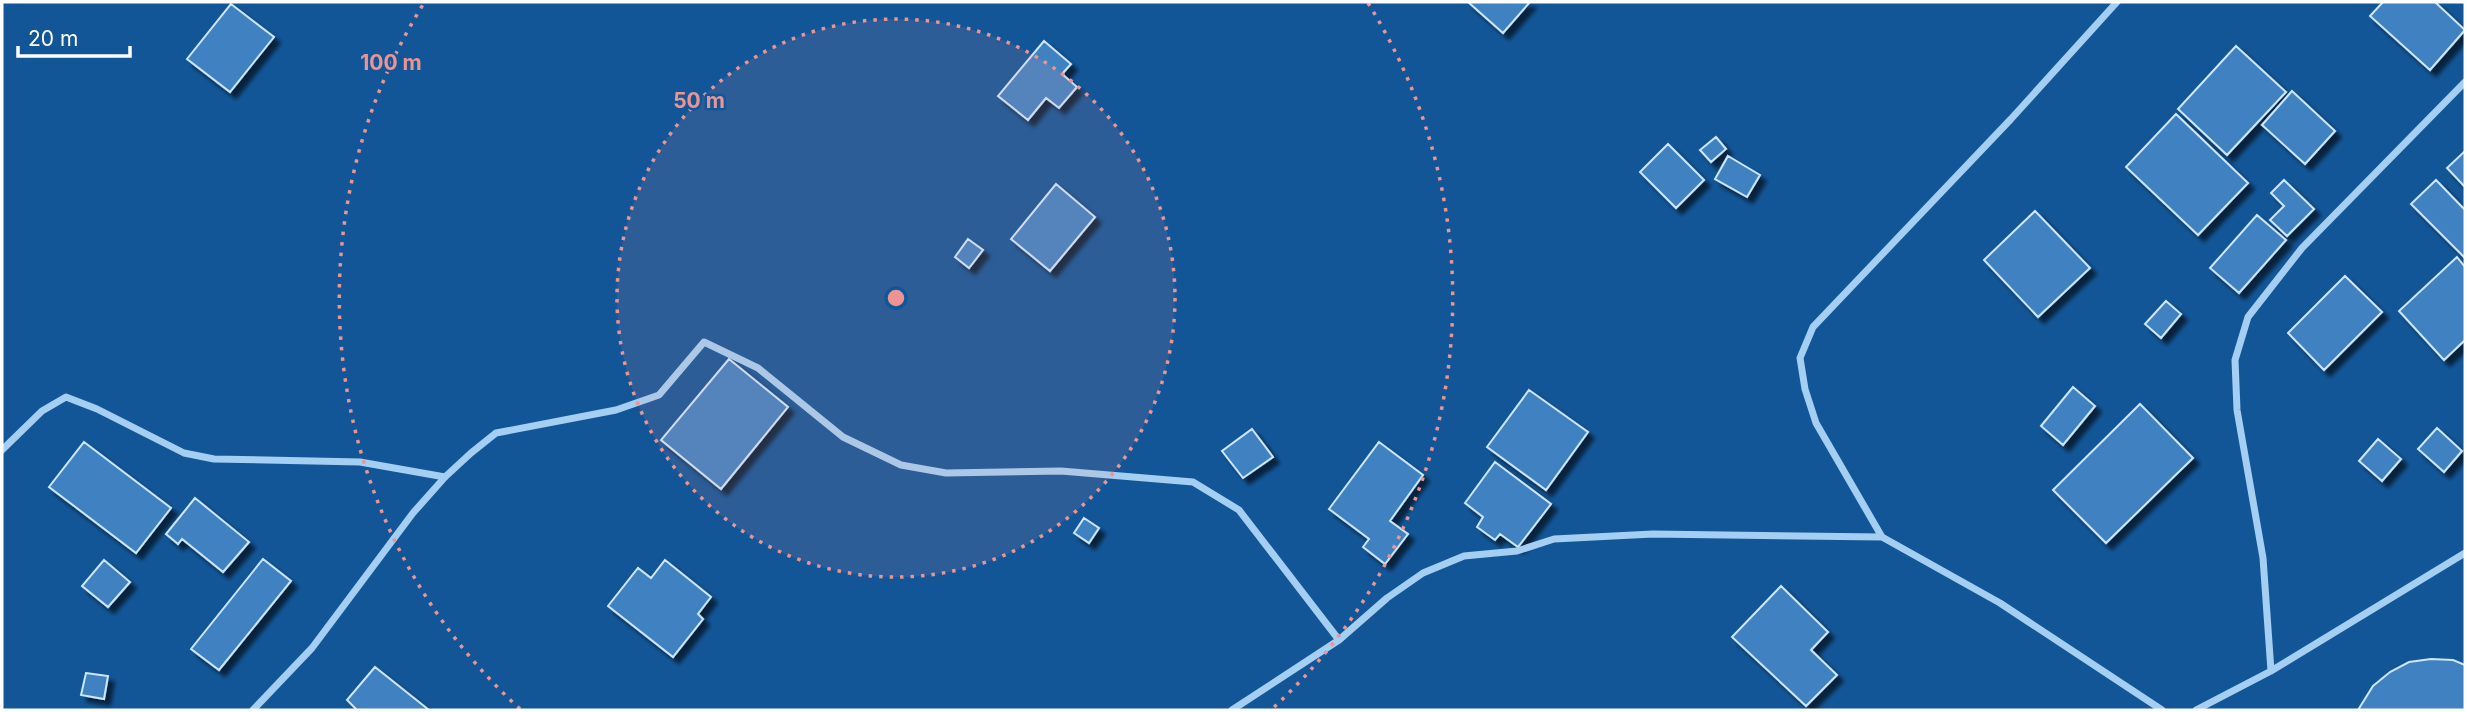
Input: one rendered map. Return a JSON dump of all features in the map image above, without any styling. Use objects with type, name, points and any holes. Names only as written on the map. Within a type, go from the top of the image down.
[{"type":"street","points":[[1882,537],[1816,424],[1805,389],[1800,358],[1813,327],[2011,119],[2117,2]]},
{"type":"street","points":[[2271,671],[2263,558],[2237,410],[2235,360],[2248,317],[2302,248],[2465,82]]},
{"type":"street","points":[[253,710],[312,648],[413,513],[445,477],[496,433],[616,410],[659,395],[704,342],[758,368],[844,437],[901,465],[946,473],[1061,471],[1192,482],[1239,510],[1339,640]]},
{"type":"street","points":[[2,450],[42,411],[66,397],[97,409],[184,453],[215,459],[360,462],[445,477]]},
{"type":"street","points":[[1232,710],[1339,640],[1387,598],[1423,573],[1464,556],[1517,551],[1554,539],[1653,534],[1882,537],[2000,603],[2162,710]]},
{"type":"street","points":[[2196,710],[2271,671],[2465,553]]},
{"type":"building","points":[[1468,2],[1530,2],[1503,33]]},
{"type":"building","points":[[2383,2],[2435,2],[2465,30],[2430,70],[2370,16]]},
{"type":"building","points":[[231,4],[274,37],[230,92],[187,59]]},
{"type":"building","points":[[1044,41],[1071,64],[1062,74],[1077,87],[1059,108],[1046,98],[1028,120],[998,96]]},
{"type":"building","points":[[2236,46],[2286,92],[2227,155],[2178,109]]},
{"type":"building","points":[[2292,91],[2335,131],[2305,164],[2262,125]]},
{"type":"building","points":[[2176,114],[2248,183],[2198,235],[2126,167]]},
{"type":"building","points":[[1716,137],[1726,149],[1711,162],[1700,150]]},
{"type":"building","points":[[1668,144],[1704,180],[1676,208],[1640,172]]},
{"type":"building","points":[[2465,151],[2465,187],[2447,168]]},
{"type":"building","points":[[1728,156],[1760,175],[1747,197],[1715,179]]},
{"type":"building","points":[[2284,180],[2314,209],[2287,236],[2270,220],[2284,206],[2271,193]]},
{"type":"building","points":[[2436,180],[2465,210],[2465,258],[2411,204]]},
{"type":"building","points":[[1056,184],[1095,217],[1050,271],[1011,239]]},
{"type":"building","points":[[2035,211],[2090,268],[2038,317],[1984,260]]},
{"type":"building","points":[[2257,215],[2286,240],[2239,293],[2210,268]]},
{"type":"building","points":[[968,239],[983,250],[969,268],[955,257]]},
{"type":"building","points":[[2457,257],[2465,267],[2465,340],[2444,360],[2399,311]]},
{"type":"building","points":[[2345,276],[2382,312],[2324,370],[2288,333]]},
{"type":"building","points":[[2166,301],[2181,314],[2161,338],[2145,324]]},
{"type":"building","points":[[729,359],[788,407],[721,489],[661,440]]},
{"type":"building","points":[[2073,387],[2095,406],[2063,445],[2041,426]]},
{"type":"building","points":[[1529,390],[1588,432],[1546,490],[1487,447]]},
{"type":"building","points":[[2140,404],[2193,458],[2106,543],[2053,490]]},
{"type":"building","points":[[2437,428],[2462,451],[2444,472],[2418,449]]},
{"type":"building","points":[[1252,429],[1273,457],[1243,478],[1222,451]]},
{"type":"building","points":[[2378,439],[2401,459],[2382,481],[2359,461]]},
{"type":"building","points":[[84,442],[171,508],[136,553],[49,487]]},
{"type":"building","points":[[1379,442],[1423,475],[1390,521],[1408,534],[1385,564],[1363,547],[1369,539],[1329,509]]},
{"type":"building","points":[[1495,462],[1551,504],[1518,547],[1500,534],[1495,540],[1477,527],[1483,517],[1465,503]]},
{"type":"building","points":[[195,498],[249,542],[223,572],[182,539],[178,544],[166,534]]},
{"type":"building","points":[[1084,518],[1099,528],[1089,543],[1074,533]]},
{"type":"building","points":[[263,559],[291,581],[219,670],[191,649]]},
{"type":"building","points":[[104,560],[130,582],[108,607],[82,586]]},
{"type":"building","points":[[665,560],[711,597],[698,614],[703,619],[673,657],[608,606],[638,568],[651,578]]},
{"type":"building","points":[[1781,586],[1828,632],[1811,650],[1837,675],[1806,706],[1732,637]]},
{"type":"building","points":[[2453,660],[2465,665],[2465,710],[2358,710],[2373,686],[2390,672],[2409,662]]},
{"type":"building","points":[[375,667],[429,710],[357,710],[347,700]]},
{"type":"building","points":[[86,673],[108,676],[104,699],[81,695]]}]
